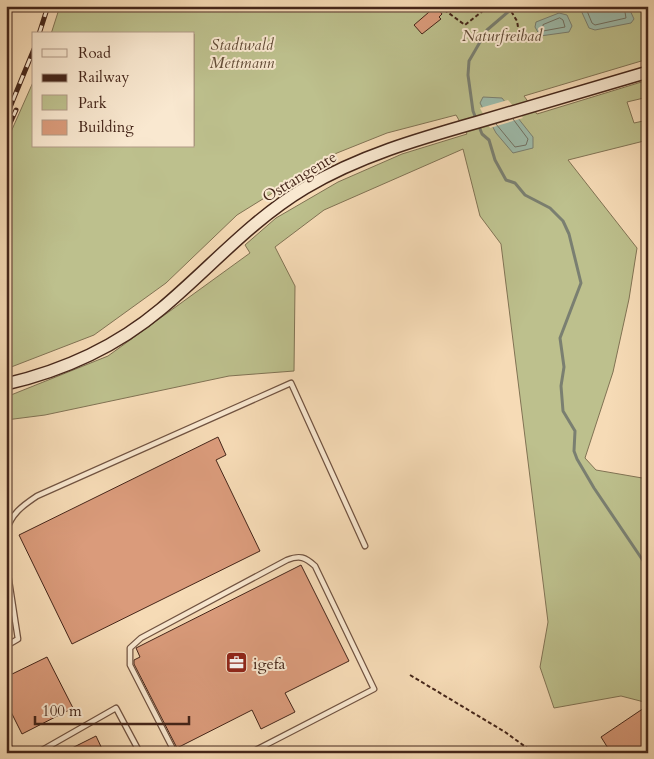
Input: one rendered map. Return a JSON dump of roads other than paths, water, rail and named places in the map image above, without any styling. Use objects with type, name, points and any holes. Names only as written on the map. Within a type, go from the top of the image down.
[{"type":"main road","name":"Osttangente","points":[[6,384],[66,365],[128,334],[174,298],[251,226],[307,187],[369,156],[648,72]]},
{"type":"street","points":[[6,745],[10,753]]},
{"type":"lane","points":[[6,532],[9,521],[21,507],[37,496],[291,383],[365,546]]},
{"type":"lane","points":[[174,753],[130,666],[130,648],[141,638],[297,556],[305,558],[315,566],[374,689],[250,753]]},
{"type":"lane","points":[[6,561],[18,639],[6,646]]},
{"type":"lane","points":[[37,753],[116,708],[140,753]]},
{"type":"water","points":[[579,6],[628,6],[634,19],[631,23],[595,30],[589,28]]},
{"type":"water","points":[[559,13],[567,15],[572,26],[569,32],[540,36],[535,27],[536,22]]},
{"type":"water","points":[[483,97],[502,98],[533,137],[533,148],[513,153],[496,133],[480,103]]},
{"type":"waterway","points":[[515,6],[487,30],[469,61],[468,75],[473,111],[482,134],[489,140],[495,160],[506,180],[515,183],[525,195],[550,208],[563,221],[569,234],[581,283],[560,338],[564,367],[561,386],[563,411],[575,431],[574,451],[577,459],[594,488],[648,568]]},
{"type":"railway","points":[[40,32],[48,6]]},
{"type":"railway","points":[[6,117],[32,54]]},
{"type":"railway","points":[[6,132],[16,110]]},
{"type":"place","name":"igefa","points":[[237,663]]},
{"type":"park label","name":"Naturfreibad","points":[[502,35]]},
{"type":"park label","name":"Stadtwald Mettmann","points":[[242,53]]}]
